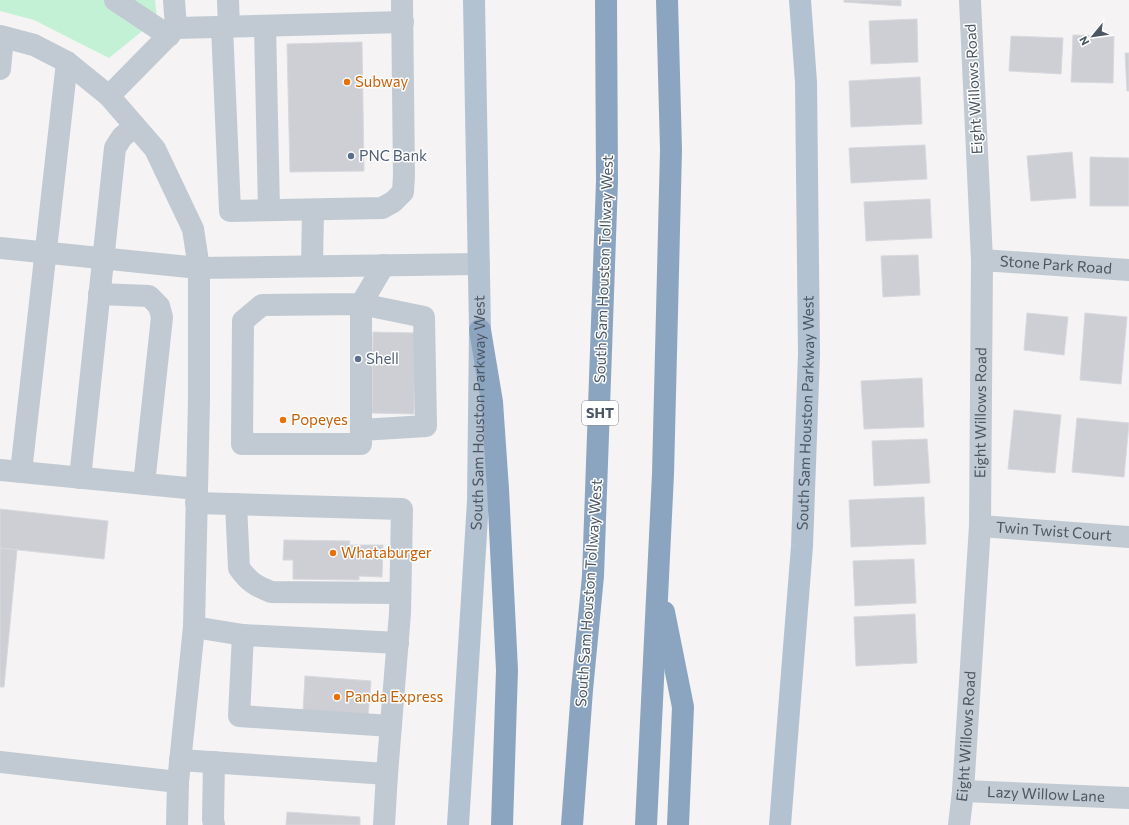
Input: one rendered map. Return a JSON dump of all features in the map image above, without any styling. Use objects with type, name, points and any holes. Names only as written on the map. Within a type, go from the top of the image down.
[{"type":"highway","name":"South Sam Houston Tollway West","points":[[572,825],[594,576],[607,180],[606,0]]},
{"type":"highway","points":[[646,825],[663,474],[671,150],[668,0]]},
{"type":"highway","points":[[480,330],[492,402],[498,489],[506,662],[502,825]]},
{"type":"highway","points":[[658,580],[683,707],[678,825]]},
{"type":"main road","name":"South Sam Houston Parkway West","points":[[458,825],[478,500],[480,330],[474,0]]},
{"type":"main road","name":"South Sam Houston Parkway West","points":[[780,825],[802,546],[809,354],[806,82],[800,0]]},
{"type":"street","points":[[115,0],[172,32],[226,27],[403,22]]},
{"type":"street","points":[[109,96],[172,32],[174,0]]},
{"type":"street","points":[[228,0],[226,27],[230,210],[382,208],[393,202],[403,192],[402,0]]},
{"type":"street","name":"Eight Willows Road","points":[[959,825],[963,791],[980,526],[982,260],[970,0]]},
{"type":"street","points":[[265,26],[269,210]]},
{"type":"street","points":[[0,69],[2,36],[34,45],[67,62],[109,96],[155,149],[193,229],[199,268],[199,399],[194,627],[178,782],[177,825]]},
{"type":"street","points":[[67,62],[46,253],[10,471],[144,484],[236,504],[402,509],[398,643],[384,825]]},
{"type":"street","points":[[80,478],[114,148],[122,138],[136,126]]},
{"type":"street","points":[[312,266],[313,210]]},
{"type":"street","points":[[0,248],[199,268],[479,264]]},
{"type":"street","name":"Stone Park Road","points":[[982,260],[1129,270]]},
{"type":"street","points":[[361,430],[426,426],[424,317],[361,304],[262,305],[243,321],[242,444],[361,444],[361,430],[361,304],[384,265]]},
{"type":"street","points":[[99,294],[149,296],[159,306],[162,317],[144,484]]},
{"type":"street","points":[[236,504],[239,568],[245,577],[256,587],[271,592],[400,592]]},
{"type":"street","name":"Twin Twist Court","points":[[980,526],[1129,537]]},
{"type":"street","points":[[194,627],[243,635],[398,643]]},
{"type":"street","points":[[243,635],[239,716],[391,726]]},
{"type":"street","points":[[180,760],[387,774]]},
{"type":"street","points":[[0,762],[178,782]]},
{"type":"street","points":[[214,762],[214,825]]},
{"type":"street","name":"Lazy Willow Lane","points":[[963,791],[1129,798]]},
{"type":"green space","points":[[0,0],[155,0],[157,19],[109,58],[34,20],[0,11]]},
{"type":"building","points":[[844,0],[901,0],[901,6],[844,2]]},
{"type":"building","points":[[917,19],[918,62],[871,64],[869,21]]},
{"type":"building","points":[[1073,35],[1114,36],[1113,83],[1071,82]]},
{"type":"building","points":[[1011,36],[1063,38],[1061,74],[1009,71]]},
{"type":"building","points":[[362,42],[364,171],[290,172],[287,44]]},
{"type":"building","points":[[1125,53],[1129,53],[1129,91],[1127,91]]},
{"type":"building","points":[[920,77],[922,124],[851,127],[849,81]]},
{"type":"building","points":[[925,145],[927,179],[851,183],[849,148]]},
{"type":"building","points":[[1072,152],[1076,198],[1031,201],[1027,156]]},
{"type":"building","points":[[1090,157],[1129,158],[1129,206],[1090,206]]},
{"type":"building","points":[[930,199],[932,238],[866,241],[864,202]]},
{"type":"building","points":[[918,255],[920,295],[883,297],[881,256]]},
{"type":"building","points":[[1027,313],[1068,317],[1064,355],[1024,350]]},
{"type":"building","points":[[1085,313],[1127,317],[1121,384],[1080,380]]},
{"type":"building","points":[[373,332],[415,333],[414,414],[372,413]]},
{"type":"building","points":[[922,378],[924,427],[864,429],[861,381]]},
{"type":"building","points":[[1014,410],[1061,415],[1055,473],[1008,469]]},
{"type":"building","points":[[1077,418],[1129,423],[1124,477],[1072,472]]},
{"type":"building","points":[[927,439],[930,483],[874,486],[872,441]]},
{"type":"building","points":[[924,497],[926,544],[851,547],[849,500]]},
{"type":"building","points":[[0,509],[108,521],[104,559],[0,548]]},
{"type":"building","name":"Whataburger","points":[[284,540],[350,541],[349,545],[383,545],[382,577],[359,576],[359,580],[293,579],[293,560],[283,560]]},
{"type":"building","points":[[0,548],[17,550],[4,687],[0,687]]},
{"type":"building","points":[[914,559],[916,603],[855,606],[853,561]]},
{"type":"building","points":[[915,614],[917,663],[856,666],[854,617]]},
{"type":"building","name":"Panda Express","points":[[305,676],[371,681],[368,717],[303,712]]},
{"type":"building","points":[[287,812],[360,817],[360,825],[286,825]]},
{"type":"place","name":"Subway","points":[[347,82]]},
{"type":"place","name":"PNC Bank","points":[[351,156]]},
{"type":"place","name":"Shell","points":[[358,359]]},
{"type":"place","name":"Popeyes","points":[[283,420]]},
{"type":"place","name":"Whataburger","points":[[333,553]]},
{"type":"place","name":"Panda Express","points":[[337,697]]}]
